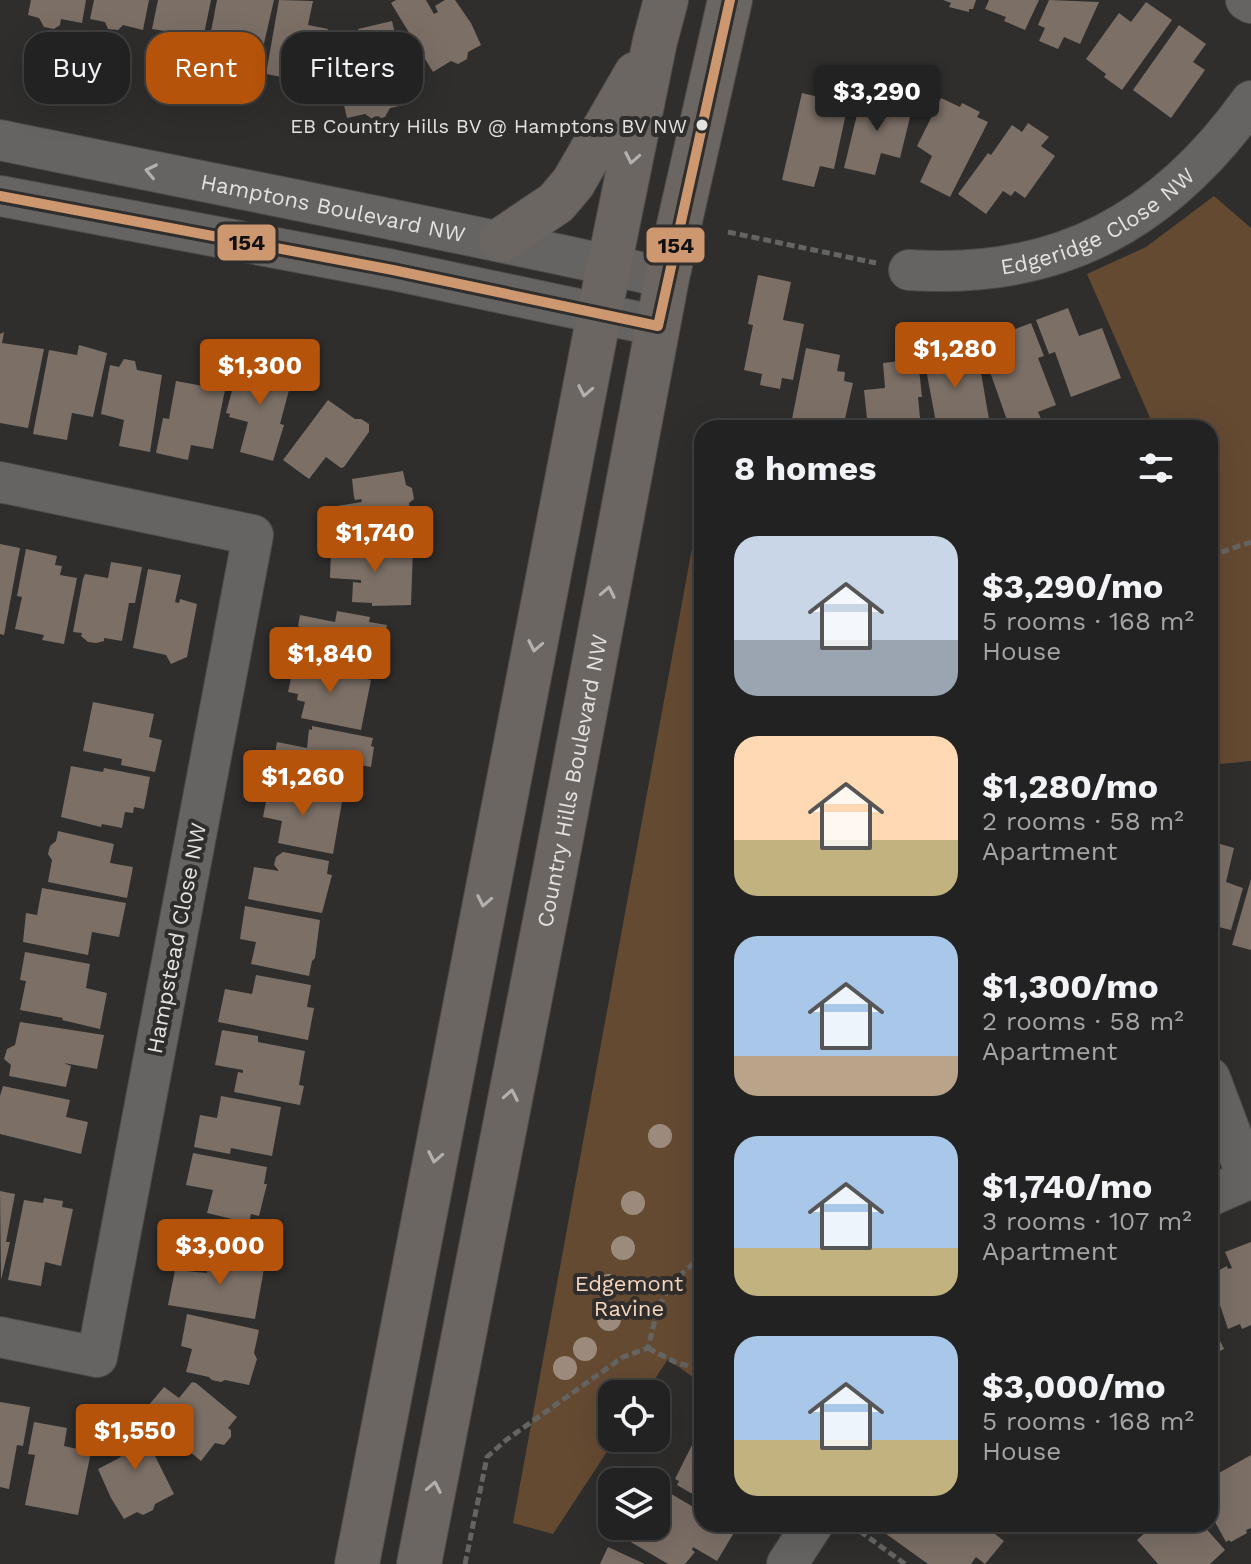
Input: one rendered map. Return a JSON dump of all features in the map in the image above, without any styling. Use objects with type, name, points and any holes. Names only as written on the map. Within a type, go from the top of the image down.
[{"type":"main road","name":"Country Hills Boulevard NW","points":[[419,1564],[667,278],[730,0]]},
{"type":"main road","points":[[501,240],[556,203],[573,183],[661,20]]},
{"type":"main road","points":[[357,1564],[599,315],[661,20]]},
{"type":"street","name":"Edgeridge Close NW","points":[[909,270],[946,272],[1008,267],[1046,258],[1115,228],[1171,191],[1199,165],[1251,101]]},
{"type":"street","name":"Hamptons Boulevard NW","points":[[0,140],[407,224],[501,240],[667,278]]},
{"type":"street","points":[[0,196],[393,270],[658,326]]},
{"type":"street","name":"Hampstead Close NW","points":[[0,482],[253,535],[97,1357],[0,1337]]},
{"type":"street","points":[[1218,1098],[1250,1179],[1218,1193]]},
{"type":"street","points":[[787,1564],[808,1532]]},
{"type":"path","points":[[728,232],[909,270]]},
{"type":"path","points":[[1218,553],[1251,542]]},
{"type":"path","points":[[648,1348],[664,1293],[694,1263]]},
{"type":"path","points":[[465,1564],[487,1457],[506,1440],[623,1357],[648,1348],[694,1368]]},
{"type":"path","points":[[861,1532],[905,1564]]},
{"type":"green space","points":[[1214,196],[1251,228],[1251,761],[1218,764],[1218,420],[1151,420],[1087,274],[1146,247]]},
{"type":"green space","name":"Edgemont Ravine","points":[[694,538],[694,1378],[668,1359],[654,1380],[598,1380],[598,1452],[607,1452],[553,1534],[513,1523]]},
{"type":"building","points":[[31,0],[86,0],[82,23],[61,19],[60,25],[54,29],[44,27],[39,18],[28,15]]},
{"type":"building","points":[[94,0],[149,0],[143,30],[123,25],[118,30],[108,29],[105,22],[90,19]]},
{"type":"building","points":[[158,0],[211,0],[204,32],[152,29]]},
{"type":"building","points":[[217,0],[274,0],[265,39],[265,32],[211,32]]},
{"type":"building","points":[[279,0],[313,1],[308,25],[328,29],[327,32],[281,32],[281,77],[266,74]]},
{"type":"building","points":[[396,0],[426,0],[434,14],[438,12],[435,6],[445,0],[455,0],[481,45],[468,52],[467,59],[458,64],[451,61],[433,72],[423,56],[423,32],[409,32],[391,3]]},
{"type":"building","points":[[943,0],[976,0],[969,12],[949,7],[951,3]]},
{"type":"building","points":[[989,0],[1039,0],[1025,30],[1004,21],[1006,17],[985,9]]},
{"type":"building","points":[[1049,0],[1099,2],[1080,44],[1064,37],[1058,49],[1039,41],[1045,28],[1038,25]]},
{"type":"building","points":[[1146,2],[1172,20],[1122,90],[1086,59],[1119,13],[1131,22]]},
{"type":"building","points":[[392,21],[395,32],[359,32],[358,29]]},
{"type":"building","points":[[1179,25],[1206,44],[1193,62],[1205,70],[1171,118],[1133,90]]},
{"type":"building","points":[[802,93],[848,104],[834,169],[820,166],[814,187],[782,180]]},
{"type":"building","points":[[862,94],[913,105],[900,158],[881,153],[875,175],[844,168]]},
{"type":"building","points":[[941,98],[980,112],[977,117],[988,122],[950,197],[920,182],[932,156],[917,146]]},
{"type":"building","points":[[344,104],[409,104],[390,108],[385,117],[374,120],[365,114],[347,118]]},
{"type":"building","points":[[1028,123],[1049,137],[1041,146],[1055,156],[1025,198],[1015,191],[1011,196],[1003,191],[986,214],[958,194],[1012,125],[1022,132]]},
{"type":"building","points":[[758,275],[791,282],[783,320],[804,324],[793,380],[782,378],[780,389],[760,385],[762,374],[744,370],[753,325],[748,324]]},
{"type":"building","points":[[1068,308],[1079,336],[1102,328],[1121,378],[1071,397],[1055,352],[1049,354],[1036,320]]},
{"type":"building","points":[[1031,323],[1044,356],[1038,358],[1056,405],[1038,412],[1042,420],[1007,420],[989,369],[1000,365],[998,360],[1007,356],[999,335]]},
{"type":"building","points":[[4,332],[2,343],[44,349],[28,428],[0,423],[0,334]]},
{"type":"building","points":[[79,345],[107,353],[93,417],[72,413],[67,440],[33,434],[49,350],[77,355]]},
{"type":"building","points":[[957,346],[960,361],[969,360],[971,369],[980,367],[989,419],[936,420],[923,353]]},
{"type":"building","points":[[806,348],[840,355],[837,371],[845,372],[844,381],[853,383],[845,420],[792,420]]},
{"type":"building","points":[[124,359],[135,361],[137,370],[162,375],[150,452],[119,446],[124,420],[101,414],[110,365],[119,367]]},
{"type":"building","points":[[918,359],[922,397],[918,397],[920,420],[867,420],[864,390],[885,388],[883,363]]},
{"type":"building","points":[[240,361],[293,375],[280,424],[284,425],[273,461],[240,452],[248,422],[229,417],[230,414],[226,413]]},
{"type":"building","points":[[176,381],[225,390],[213,449],[191,445],[188,460],[156,453],[163,418],[169,419]]},
{"type":"building","points":[[328,400],[355,419],[369,424],[369,432],[344,467],[326,457],[309,479],[283,460]]},
{"type":"building","points":[[403,471],[414,499],[409,503],[412,524],[371,530],[372,534],[336,540],[331,507],[362,502],[361,499],[355,500],[352,479]]},
{"type":"building","points":[[0,544],[20,548],[4,635],[0,634]]},
{"type":"building","points":[[331,546],[413,550],[411,605],[372,606],[372,603],[352,602],[353,582],[361,583],[361,580],[330,578]]},
{"type":"building","points":[[26,549],[57,556],[55,565],[62,566],[60,575],[77,578],[64,644],[42,640],[44,635],[15,629],[22,597],[17,596]]},
{"type":"building","points":[[111,562],[142,567],[135,603],[129,603],[122,641],[104,638],[104,641],[96,643],[88,642],[81,636],[82,633],[73,632],[83,579],[85,574],[108,578]]},
{"type":"building","points":[[148,569],[181,575],[175,602],[179,603],[180,599],[197,604],[187,657],[171,664],[166,655],[133,648]]},
{"type":"building","points":[[337,611],[370,617],[369,622],[387,625],[382,647],[386,650],[385,658],[380,659],[378,666],[293,649],[300,627],[300,615],[335,622]]},
{"type":"building","points":[[295,660],[340,669],[339,673],[371,680],[361,730],[301,718],[305,702],[297,700],[298,694],[288,692]]},
{"type":"building","points":[[93,702],[154,714],[149,737],[162,740],[155,772],[121,765],[122,759],[83,751]]},
{"type":"building","points":[[312,726],[373,738],[371,767],[360,765],[354,792],[271,776],[277,742],[307,748]]},
{"type":"building","points":[[71,766],[103,772],[104,768],[150,777],[144,809],[134,807],[133,813],[125,812],[122,828],[102,824],[101,827],[61,817]]},
{"type":"building","points":[[270,781],[306,789],[305,795],[342,802],[333,854],[278,843],[282,821],[263,817]]},
{"type":"building","points":[[58,831],[114,844],[110,863],[133,867],[127,898],[48,882],[52,860],[48,854]]},
{"type":"building","points":[[1218,843],[1234,848],[1226,882],[1243,888],[1231,930],[1218,927]]},
{"type":"building","points":[[283,852],[329,861],[327,874],[332,875],[322,913],[248,899],[254,867],[279,871],[274,865],[276,857]]},
{"type":"building","points":[[1251,879],[1251,950],[1232,945]]},
{"type":"building","points":[[42,888],[126,903],[119,937],[92,932],[88,955],[23,942],[26,913],[37,915]]},
{"type":"building","points":[[245,906],[320,920],[315,958],[309,976],[251,964],[256,942],[240,939]]},
{"type":"building","points":[[25,952],[90,964],[86,988],[107,993],[100,1029],[20,1010],[26,981],[20,980]]},
{"type":"building","points":[[256,975],[311,985],[307,1007],[314,1008],[308,1040],[218,1022],[225,989],[252,994]]},
{"type":"building","points":[[20,1022],[104,1035],[97,1069],[64,1063],[71,1066],[66,1087],[9,1076],[11,1065],[4,1059],[7,1049],[15,1045]]},
{"type":"building","points":[[222,1030],[258,1036],[258,1042],[305,1051],[299,1085],[304,1086],[300,1105],[234,1092],[238,1072],[243,1073],[243,1070],[215,1065]]},
{"type":"building","points":[[3,1086],[70,1100],[66,1117],[88,1122],[81,1154],[0,1134]]},
{"type":"building","points":[[221,1096],[281,1107],[272,1156],[231,1148],[230,1154],[194,1147],[200,1115],[217,1118]]},
{"type":"building","points":[[193,1153],[267,1167],[264,1184],[267,1184],[259,1216],[251,1214],[249,1223],[207,1213],[213,1190],[186,1185]]},
{"type":"building","points":[[0,1191],[15,1194],[6,1242],[10,1242],[1,1280]]},
{"type":"building","points":[[44,1198],[63,1201],[62,1207],[73,1209],[61,1266],[45,1262],[41,1286],[8,1280],[24,1200],[43,1203]]},
{"type":"building","points":[[1251,1242],[1251,1325],[1242,1329],[1240,1324],[1228,1329],[1218,1299],[1218,1271],[1227,1266],[1228,1269],[1232,1268],[1225,1252]]},
{"type":"building","points":[[213,1253],[265,1263],[255,1319],[168,1305],[175,1270],[207,1273],[209,1257]]},
{"type":"building","points":[[187,1314],[259,1330],[254,1353],[257,1359],[249,1385],[225,1380],[221,1382],[186,1372],[192,1349],[181,1346]]},
{"type":"building","points":[[1218,1337],[1224,1349],[1218,1352]]},
{"type":"building","points":[[192,1382],[237,1417],[228,1428],[231,1437],[224,1445],[215,1443],[201,1461],[143,1412],[164,1387],[179,1398]]},
{"type":"building","points":[[0,1402],[30,1407],[23,1446],[17,1445],[9,1489],[0,1487]]},
{"type":"building","points":[[142,1418],[159,1451],[154,1454],[174,1494],[143,1515],[137,1512],[124,1519],[98,1469],[121,1457],[109,1435]]},
{"type":"building","points":[[34,1422],[67,1428],[64,1446],[91,1452],[78,1515],[25,1505],[35,1455],[28,1454]]},
{"type":"building","points":[[692,1445],[694,1495],[677,1485],[679,1481],[675,1479]]},
{"type":"building","points":[[1251,1455],[1251,1528],[1231,1542],[1226,1542],[1218,1528],[1218,1474]]},
{"type":"building","points":[[670,1493],[694,1507],[694,1532],[734,1532],[717,1561],[693,1547],[695,1552],[685,1564],[668,1564],[627,1540],[670,1540]]},
{"type":"building","points":[[883,1532],[992,1532],[1004,1541],[985,1564],[976,1557],[971,1564],[928,1564]]},
{"type":"building","points":[[1146,1532],[1209,1532],[1225,1550],[1210,1564],[1158,1564],[1137,1540]]},
{"type":"building","points":[[608,1547],[645,1564],[600,1564]]},
{"type":"transit line","name":"154","points":[[0,196],[393,270],[658,326],[730,0]]},
{"type":"place","name":"EB Country Hills BV @ Hamptons BV NW","points":[[702,125]]}]
